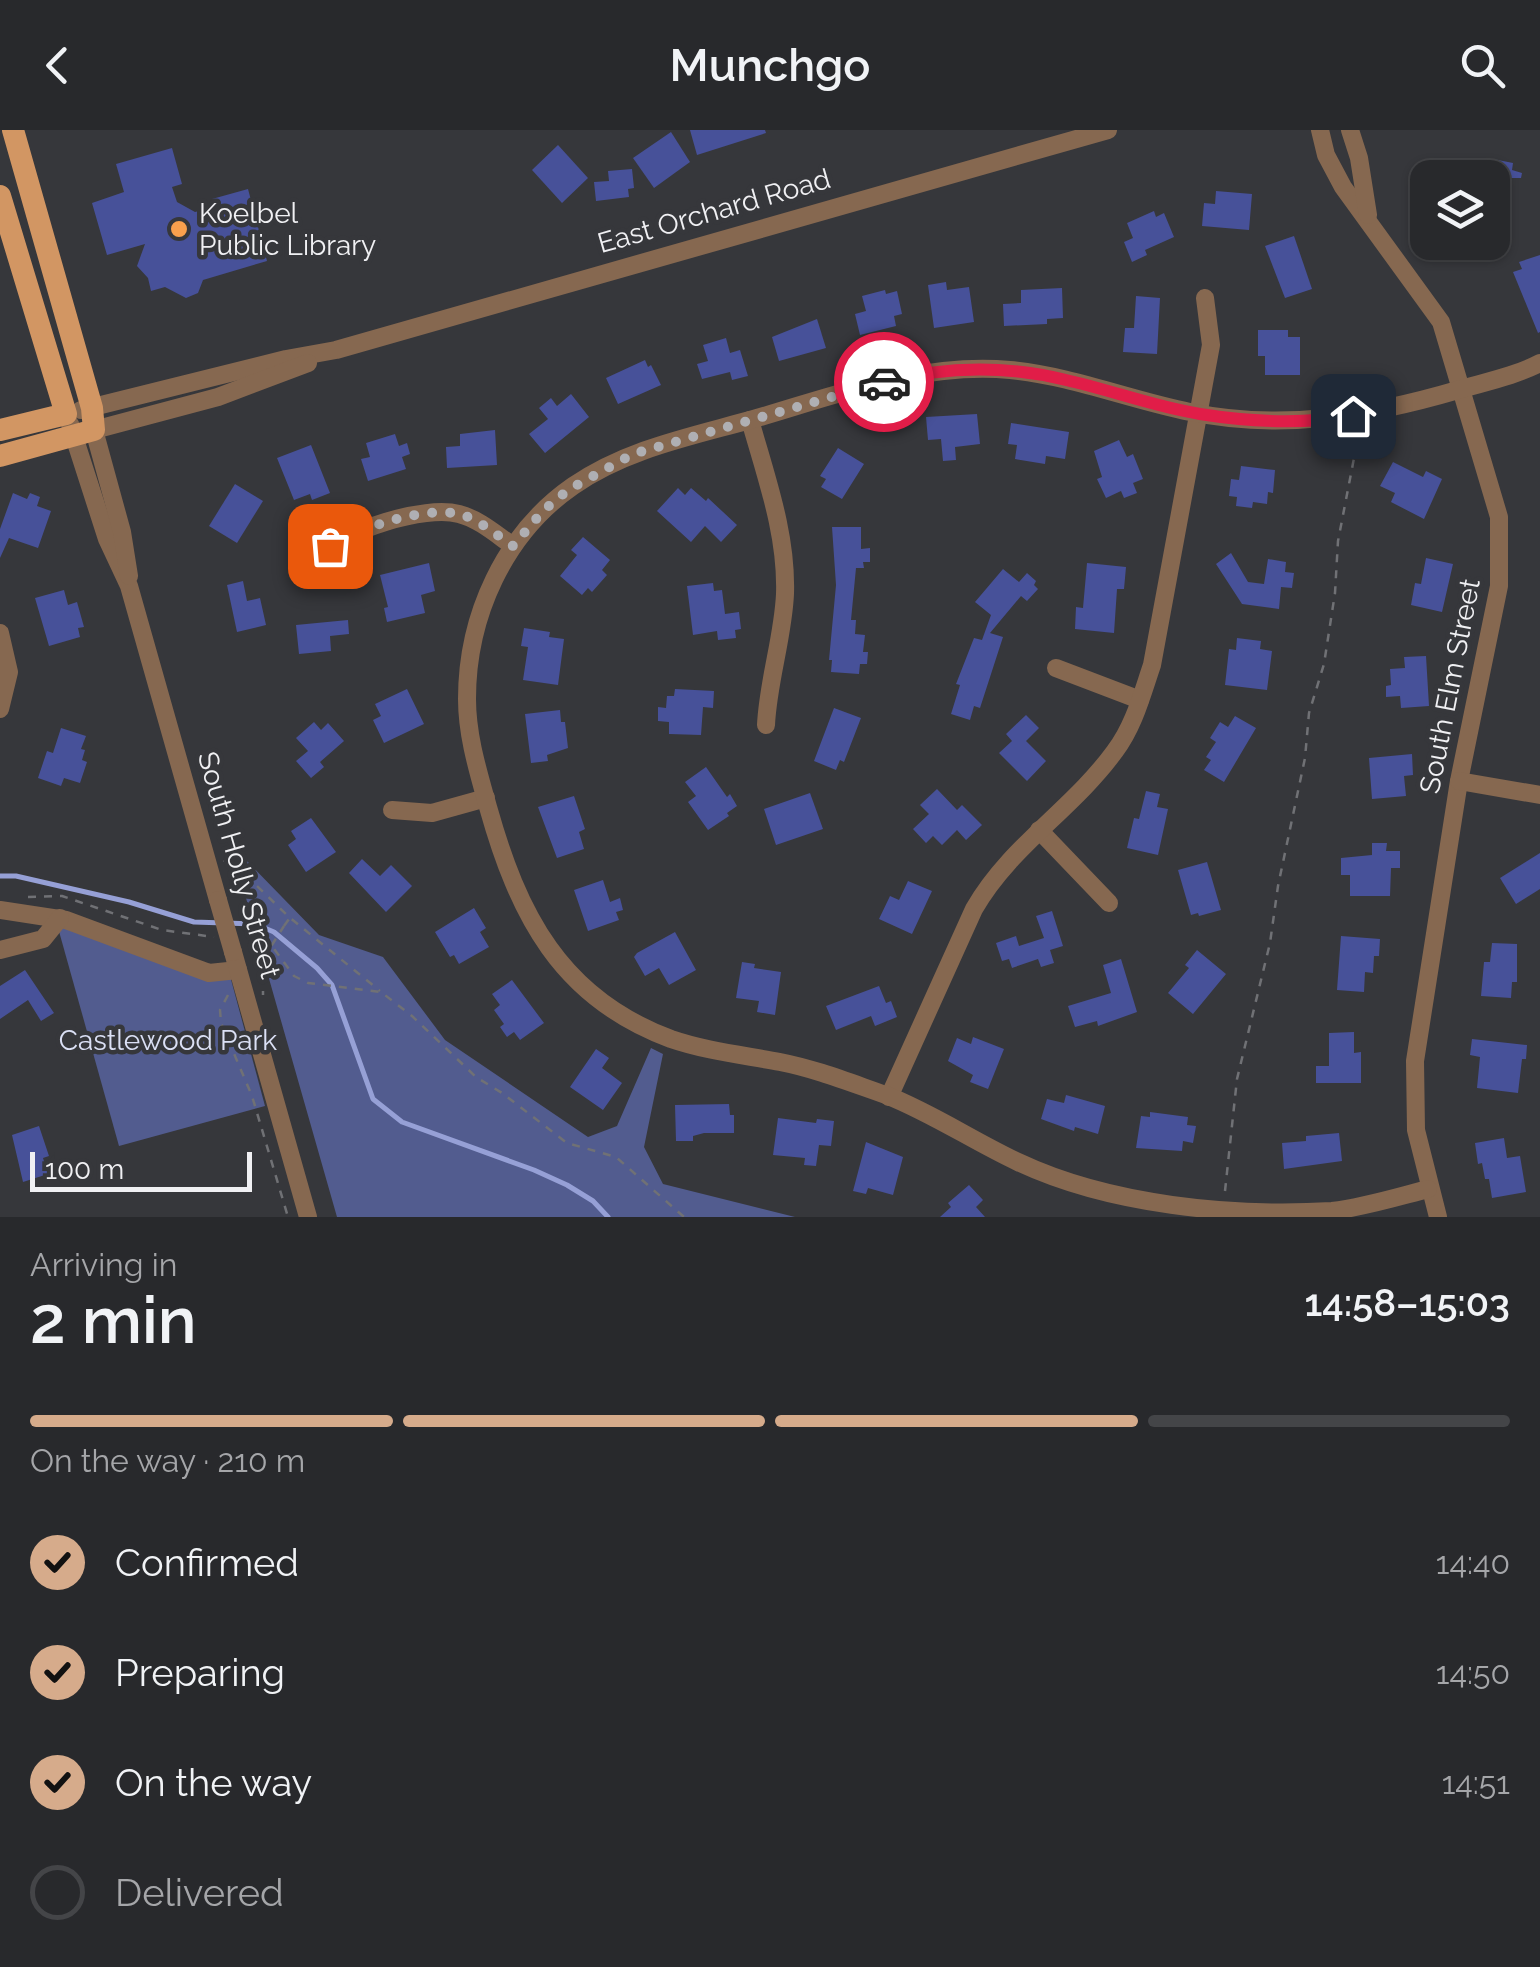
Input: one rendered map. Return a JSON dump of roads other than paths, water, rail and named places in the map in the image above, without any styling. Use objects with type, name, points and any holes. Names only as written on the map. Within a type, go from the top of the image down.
[{"type":"main road","name":"South Holly Street","points":[[12,130],[82,422]]},
{"type":"main road","name":"South Holly Street","points":[[0,196],[82,422]]},
{"type":"main road","name":"East Orchard Road","points":[[0,430],[82,422]]},
{"type":"main road","name":"East Orchard Road","points":[[0,456],[82,422]]},
{"type":"street","name":"East Orchard Road","points":[[82,422],[218,397],[336,350],[1108,130]]},
{"type":"street","name":"South Elm Street","points":[[1320,130],[1334,172],[1434,308],[1448,340],[1494,496],[1501,558],[1499,586],[1459,781],[1415,1061],[1416,1130],[1438,1217]]},
{"type":"street","name":"South Elm Street","points":[[1350,130],[1369,220]]},
{"type":"street","points":[[890,1097],[974,909],[1008,860],[1095,776],[1116,750],[1140,700],[1152,665],[1200,414],[1211,345],[1206,298]]},
{"type":"street","points":[[1428,1189],[1336,1211],[1288,1214],[1129,1198],[1052,1176],[890,1097],[808,1069],[676,1040],[641,1026],[601,1000],[556,958],[522,906],[503,860],[468,726],[469,659],[483,604],[513,546],[543,511],[568,490],[633,454],[904,377],[958,369],[1033,373],[1200,414],[1274,421],[1353,416],[1463,388],[1540,363]]},
{"type":"street","points":[[750,420],[780,526],[785,570],[784,610],[766,725]]},
{"type":"street","name":"South Holly Street","points":[[82,422],[106,539],[129,586],[308,1217]]},
{"type":"street","points":[[320,556],[344,537],[430,512],[460,514],[513,546]]},
{"type":"street","points":[[0,632],[9,672],[8,689],[0,709]]},
{"type":"street","points":[[1056,668],[1140,700]]},
{"type":"street","points":[[1459,781],[1540,795]]},
{"type":"street","points":[[392,810],[432,813],[486,798]]},
{"type":"street","points":[[1039,830],[1108,902]]},
{"type":"street","points":[[0,910],[60,918],[208,973],[233,953]]},
{"type":"street","points":[[0,950],[43,939],[60,918]]},
{"type":"waterway","points":[[0,876],[16,876],[129,902],[194,922],[255,924],[274,932],[332,985],[373,1099],[402,1122],[567,1185],[593,1201],[608,1217]]},
{"type":"place","name":"Koelbel Public Library","points":[[179,229]]},
{"type":"park label","name":"Castlewood Park","points":[[168,1040]]}]
